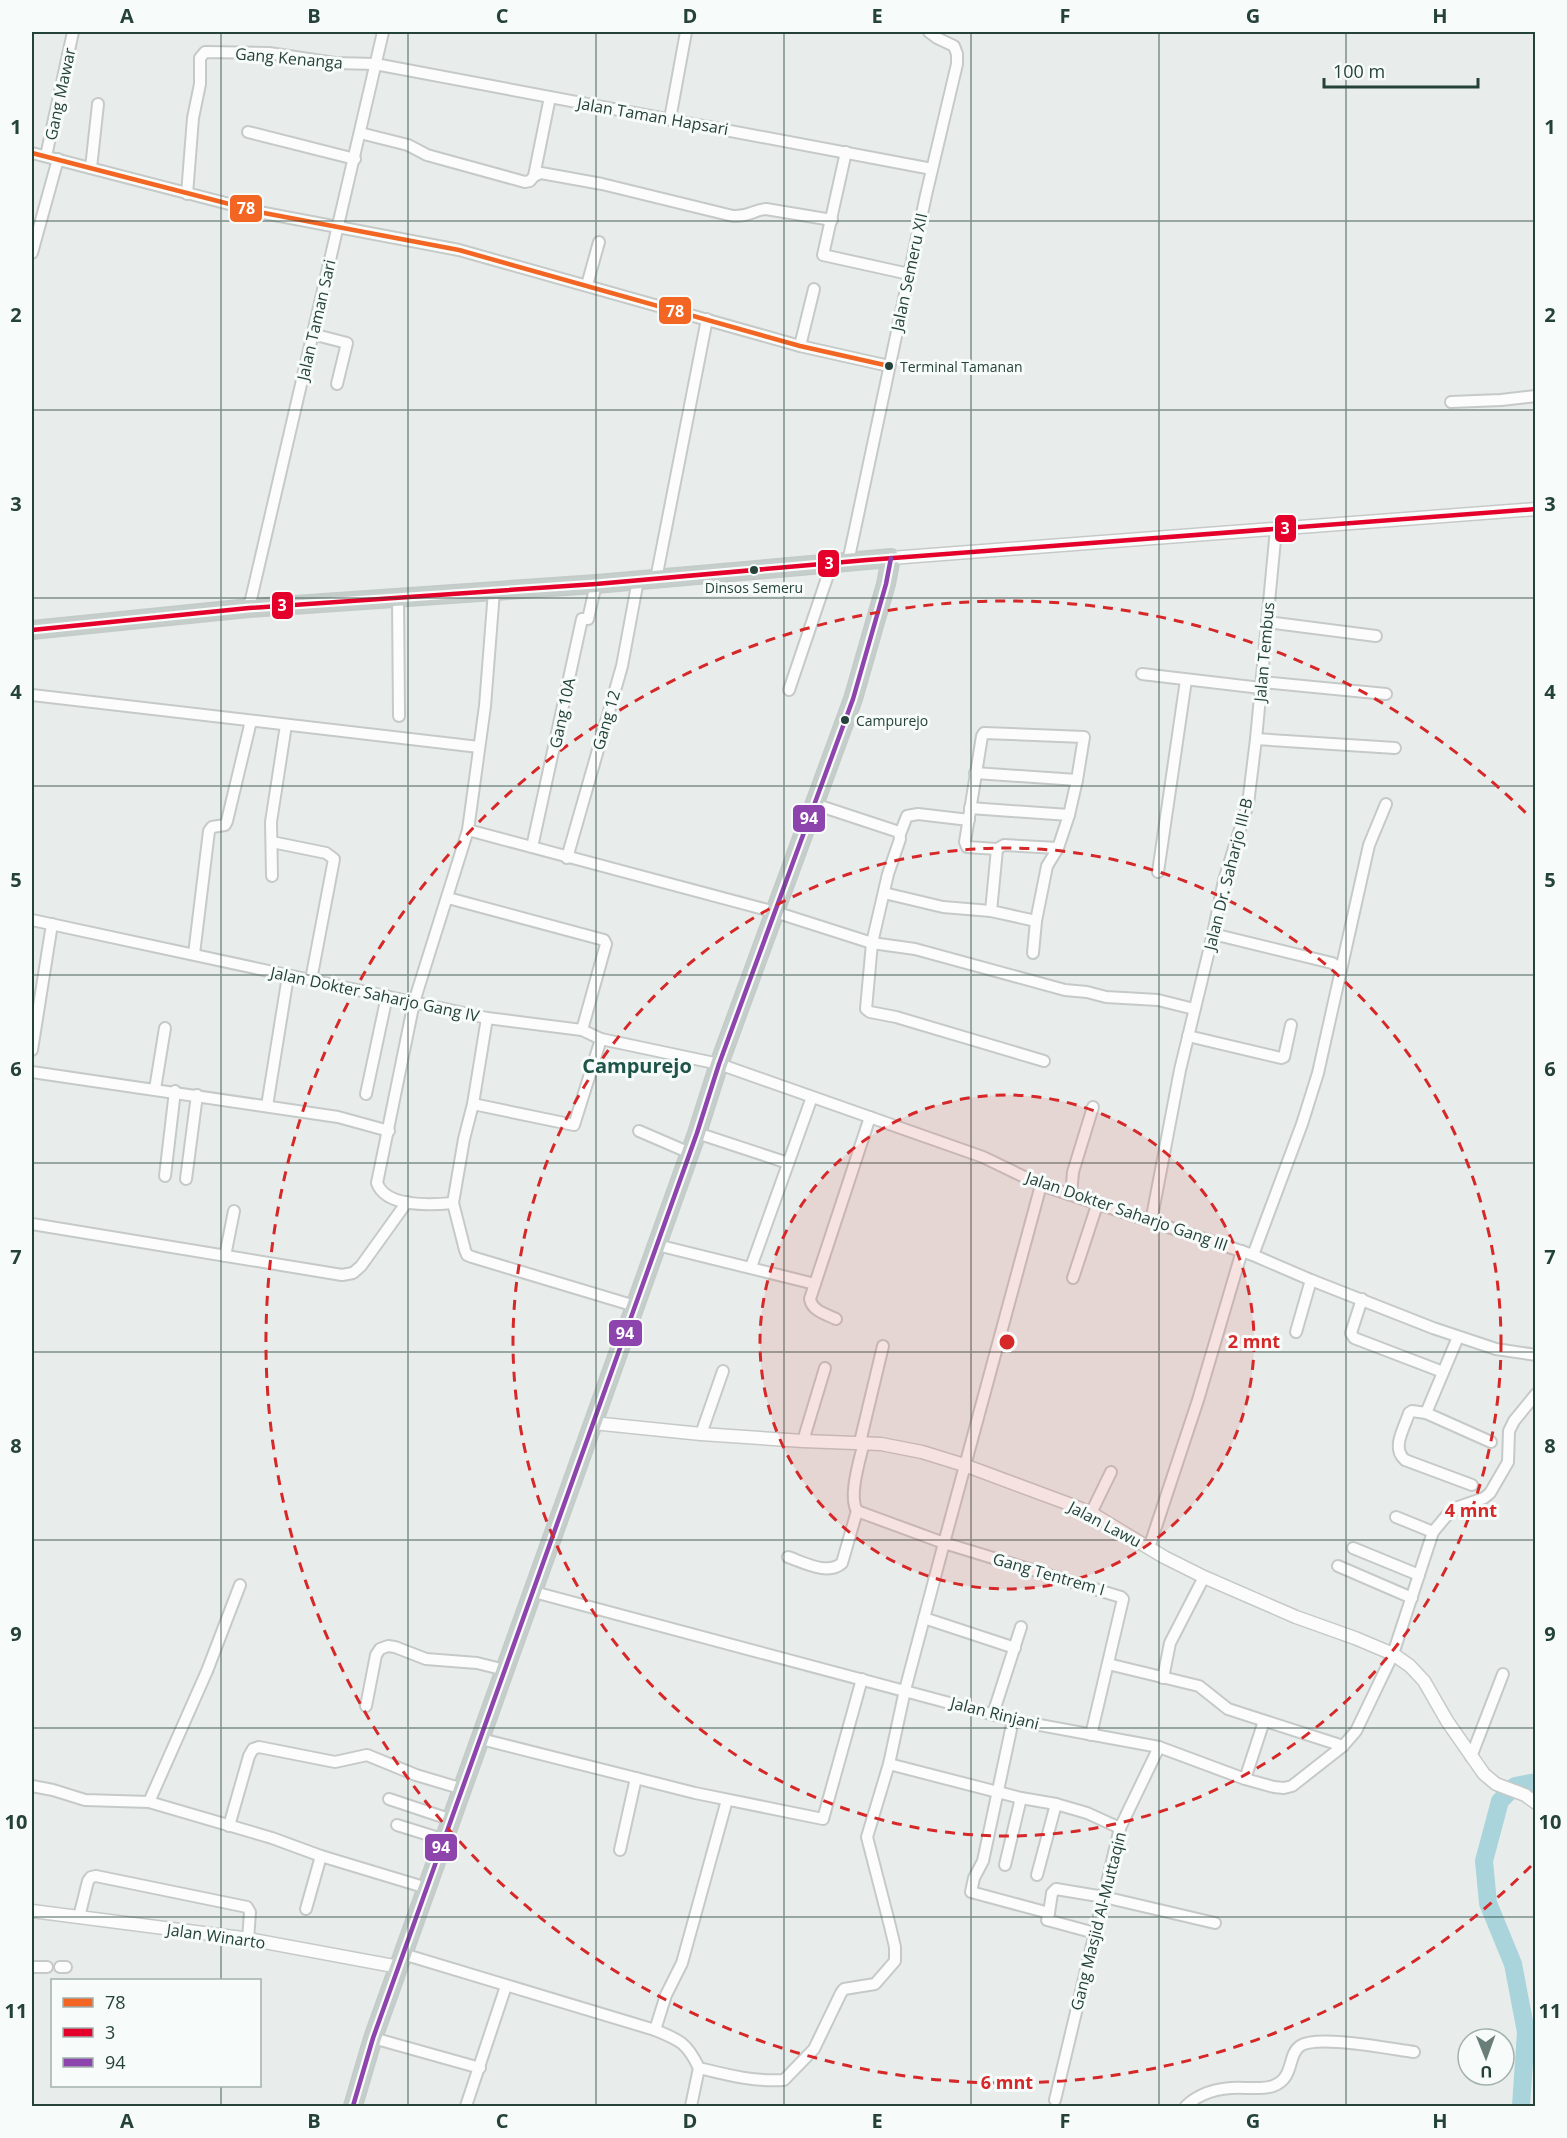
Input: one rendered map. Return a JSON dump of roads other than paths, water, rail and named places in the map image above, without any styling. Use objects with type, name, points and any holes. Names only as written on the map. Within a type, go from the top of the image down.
[{"type":"highway","points":[[32,630],[249,608],[596,584],[891,558],[886,584],[852,699],[719,1064],[690,1153],[373,2038],[353,2106]]},
{"type":"street","name":"Gang Mawar","points":[[46,156],[73,32]]},
{"type":"street","name":"Jalan Taman Sari","points":[[249,608],[383,32]]},
{"type":"street","points":[[670,119],[686,32]]},
{"type":"street","name":"Jalan Semeru XII","points":[[789,690],[840,562],[889,366],[957,64],[954,46],[929,32]]},
{"type":"street","name":"Gang Kenanga","points":[[187,194],[193,118],[200,84],[202,54],[269,53],[335,63],[375,64]]},
{"type":"street","name":"Jalan Taman Hapsari","points":[[375,64],[932,169]]},
{"type":"street","points":[[534,177],[550,97]]},
{"type":"street","points":[[91,168],[98,104]]},
{"type":"street","points":[[248,132],[355,159]]},
{"type":"street","points":[[360,133],[408,145],[427,155],[525,182],[541,173],[602,184],[733,216],[743,217],[757,210],[766,209],[832,220]]},
{"type":"street","points":[[846,152],[823,255],[909,274]]},
{"type":"street","points":[[32,153],[264,213],[459,250],[800,346],[889,366]]},
{"type":"street","points":[[32,253],[58,159]]},
{"type":"street","points":[[587,285],[599,242]]},
{"type":"street","points":[[800,346],[814,289]]},
{"type":"street","points":[[656,579],[707,319]]},
{"type":"street","points":[[312,334],[347,343],[338,384]]},
{"type":"street","points":[[1450,402],[1536,396]]},
{"type":"street","points":[[891,558],[1536,509]]},
{"type":"street","name":"Jalan Tembus","points":[[1252,774],[1276,529]]},
{"type":"street","name":"Gang 12","points":[[567,858],[622,666],[638,580]]},
{"type":"street","name":"Gang 10A","points":[[532,847],[582,619],[588,619],[596,584]]},
{"type":"street","points":[[453,1203],[426,1205],[396,1200],[381,1191],[377,1183],[414,1002],[468,830],[485,706],[494,591]]},
{"type":"street","points":[[398,597],[399,716]]},
{"type":"street","points":[[1267,622],[1376,636]]},
{"type":"street","points":[[1142,674],[1185,680],[1386,694]]},
{"type":"street","points":[[1158,872],[1185,680]]},
{"type":"street","points":[[32,695],[480,747]]},
{"type":"street","points":[[194,954],[209,831],[212,827],[225,825],[227,821],[250,721]]},
{"type":"street","points":[[272,876],[271,822],[286,725]]},
{"type":"street","points":[[1033,953],[1036,921],[1046,871],[1058,849],[1069,815],[1084,737],[984,733],[975,773],[965,842],[967,847],[997,849],[1004,845],[1058,849]]},
{"type":"street","points":[[1256,739],[1395,748]]},
{"type":"street","points":[[975,773],[1077,780]]},
{"type":"street","name":"Jalan Dr. Saharjo III-B","points":[[1151,1222],[1194,1009],[1224,880],[1248,804],[1252,774]]},
{"type":"street","points":[[814,804],[900,834]]},
{"type":"street","points":[[1149,1548],[1248,1253],[1302,1124],[1318,1073],[1369,845],[1386,804]]},
{"type":"street","points":[[970,808],[1069,815]]},
{"type":"street","points":[[969,820],[918,814],[907,816],[900,834],[872,943],[865,1006],[870,1012],[896,1017],[1044,1061]]},
{"type":"street","points":[[468,830],[775,912],[872,943],[915,950],[1065,990],[1106,997],[1158,1000],[1194,1009]]},
{"type":"street","points":[[272,842],[326,853],[334,860],[311,980]]},
{"type":"street","points":[[991,911],[997,849]]},
{"type":"street","points":[[884,893],[943,907],[991,911],[1036,921]]},
{"type":"street","points":[[448,898],[604,940],[606,944],[582,1030]]},
{"type":"street","name":"Jalan Dokter Saharjo Gang IV","points":[[32,920],[487,1018],[582,1030],[601,1039],[719,1064]]},
{"type":"street","points":[[32,1050],[52,924]]},
{"type":"street","points":[[1213,934],[1332,963],[1340,968]]},
{"type":"street","points":[[267,1106],[288,976]]},
{"type":"street","points":[[366,1094],[387,996]]},
{"type":"street","points":[[487,1018],[453,1203],[467,1255],[635,1306]]},
{"type":"street","points":[[1188,1036],[1281,1058],[1285,1054],[1291,1025]]},
{"type":"street","points":[[155,1089],[165,1028]]},
{"type":"street","points":[[473,1104],[574,1125],[601,1039]]},
{"type":"street","name":"Jalan Dokter Saharjo Gang III","points":[[719,1064],[983,1157],[1041,1185],[1248,1253],[1458,1337],[1496,1349],[1536,1355]]},
{"type":"street","points":[[32,1072],[338,1117],[389,1131]]},
{"type":"street","points":[[165,1176],[175,1092]]},
{"type":"street","points":[[186,1179],[197,1095]]},
{"type":"street","points":[[751,1267],[812,1097]]},
{"type":"street","points":[[1071,1195],[1073,1172],[1093,1107]]},
{"type":"street","points":[[836,1319],[811,1306],[810,1299],[870,1117]]},
{"type":"street","points":[[639,1131],[690,1153]]},
{"type":"street","points":[[697,1133],[788,1163]]},
{"type":"street","points":[[699,2068],[744,2079],[784,2080],[814,2049],[844,1989],[875,1984],[895,1961],[895,1947],[867,1837],[890,1764],[905,1690],[1041,1185]]},
{"type":"street","points":[[32,1224],[342,1275],[353,1274],[361,1266],[407,1202]]},
{"type":"street","points":[[1073,1278],[1097,1205]]},
{"type":"street","points":[[225,1256],[234,1211]]},
{"type":"street","points":[[657,1245],[814,1284]]},
{"type":"street","points":[[1296,1332],[1311,1280]]},
{"type":"street","points":[[1362,1299],[1351,1333],[1354,1338],[1443,1372]]},
{"type":"street","points":[[1426,1413],[1458,1337]]},
{"type":"street","points":[[788,1557],[830,1569],[842,1563],[857,1511],[854,1505],[854,1493],[862,1442],[883,1346]]},
{"type":"street","points":[[803,1441],[825,1368]]},
{"type":"street","points":[[701,1434],[723,1371]]},
{"type":"street","points":[[1396,1517],[1433,1532],[1458,1507],[1484,1498],[1490,1493],[1508,1462],[1509,1431],[1514,1421],[1536,1394]]},
{"type":"street","points":[[1472,1485],[1405,1460],[1399,1455],[1397,1448],[1409,1413],[1412,1411],[1426,1413],[1491,1442]]},
{"type":"street","name":"Jalan Lawu","points":[[593,1423],[701,1434],[881,1444],[922,1452],[964,1465],[1091,1513],[1149,1548],[1204,1577],[1296,1617],[1393,1654],[1410,1666],[1424,1681],[1447,1721],[1484,1774],[1496,1784],[1525,1795],[1536,1803]]},
{"type":"street","points":[[1091,1513],[1112,1472]]},
{"type":"street","points":[[857,1511],[944,1543]]},
{"type":"street","name":"Jalan Rinjani","points":[[534,1592],[1014,1720],[1159,1748],[1245,1779],[1284,1788],[1292,1786],[1343,1746],[1356,1731],[1393,1654],[1433,1532]]},
{"type":"street","name":"Gang Tentrem I","points":[[944,1543],[1119,1594],[1123,1599],[1091,1735]]},
{"type":"street","points":[[1353,1548],[1419,1575]]},
{"type":"street","points":[[1338,1566],[1412,1598]]},
{"type":"street","points":[[1163,1678],[1170,1643],[1204,1577]]},
{"type":"street","points":[[149,1802],[207,1671],[240,1585]]},
{"type":"street","points":[[924,1618],[1015,1648]]},
{"type":"street","points":[[993,1714],[1021,1628]]},
{"type":"street","points":[[366,1706],[376,1655],[380,1649],[388,1646],[426,1659],[477,1663],[506,1670]]},
{"type":"street","points":[[1108,1664],[1199,1686],[1228,1709],[1343,1746]]},
{"type":"street","points":[[1471,1757],[1503,1674]]},
{"type":"street","points":[[481,1740],[727,1800],[823,1819],[862,1679]]},
{"type":"street","points":[[1014,1720],[983,1862],[974,1878],[971,1892],[1049,1913]]},
{"type":"street","points":[[1245,1779],[1264,1721]]},
{"type":"street","points":[[229,1826],[249,1756],[253,1749],[259,1747],[335,1762],[367,1755],[379,1758],[395,1768],[463,1789]]},
{"type":"street","name":"Gang Masjid Al-Muttaqin","points":[[1055,2100],[1120,1828],[1159,1748]]},
{"type":"street","points":[[890,1764],[1022,1798],[1056,1804],[1087,1813],[1120,1828]]},
{"type":"street","points":[[620,1850],[636,1778]]},
{"type":"street","points":[[32,1786],[85,1800],[149,1802],[272,1838],[321,1856],[427,1888]]},
{"type":"street","points":[[1005,1865],[1022,1798]]},
{"type":"street","points":[[388,1800],[452,1820]]},
{"type":"street","points":[[655,2030],[666,1995],[682,1963],[727,1800]]},
{"type":"street","points":[[1037,1875],[1056,1804]]},
{"type":"street","points":[[397,1825],[445,1840]]},
{"type":"street","points":[[306,1909],[321,1856]]},
{"type":"street","points":[[79,1917],[88,1881],[91,1877],[96,1876],[247,1907],[250,1912],[248,1940]]},
{"type":"street","points":[[1095,1933],[1047,1920],[1052,1893],[1056,1889],[1104,1897],[1215,1923]]},
{"type":"street","name":"Jalan Winarto","points":[[32,1911],[401,1960]]},
{"type":"street","points":[[401,1960],[506,1986],[676,2038],[691,2050],[699,2068],[691,2106]]},
{"type":"street","points":[[32,1967],[47,1967]]},
{"type":"street","points":[[466,2106],[506,1986]]},
{"type":"street","points":[[373,2038],[480,2068]]},
{"type":"street","points":[[1186,2106],[1196,2097],[1226,2087],[1273,2086],[1291,2069],[1293,2055],[1299,2046],[1312,2042],[1357,2044],[1414,2052]]},
{"type":"waterway","points":[[1521,2106],[1526,2032],[1513,1964],[1488,1903],[1484,1861],[1500,1801],[1515,1786],[1536,1782]]},
{"type":"place","name":"Terminal Tamanan","points":[[889,366]]},
{"type":"place","name":"Dinsos Semeru","points":[[754,570]]},
{"type":"place","name":"Campurejo","points":[[845,720]]},
{"type":"district","name":"Campurejo","points":[[637,1066]]}]
